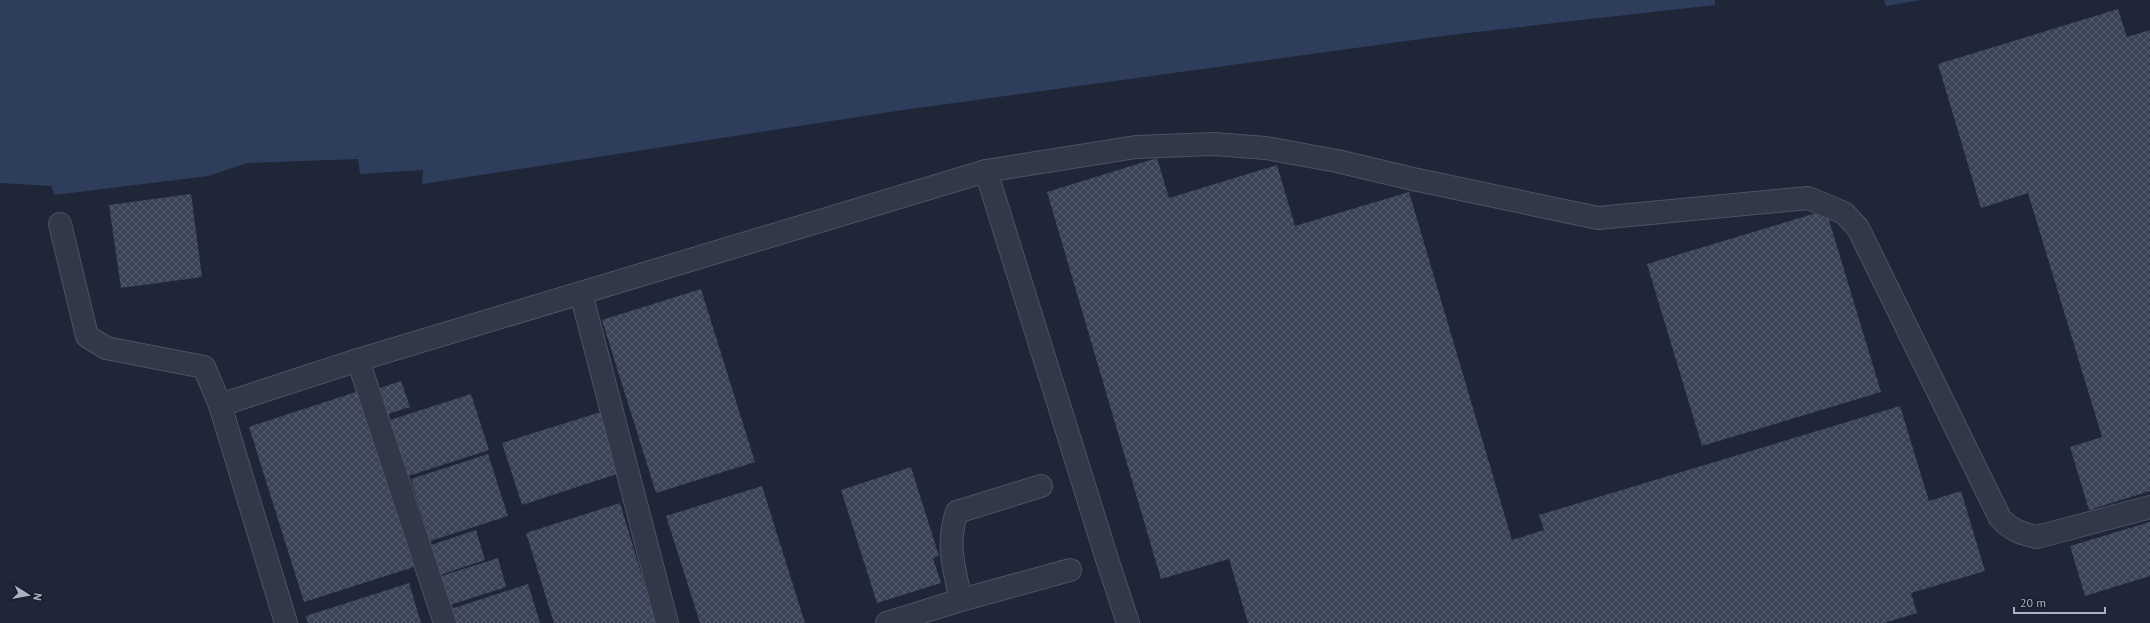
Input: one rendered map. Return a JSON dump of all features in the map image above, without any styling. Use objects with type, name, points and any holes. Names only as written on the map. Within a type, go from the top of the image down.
[{"type":"lane","points":[[220,405],[358,360],[986,171],[1136,147],[1213,144],[1266,148],[1337,161],[1413,179],[1598,218],[1808,198],[1844,213],[1858,228],[2000,518],[2009,527],[2020,533],[2037,537],[2150,507]]},
{"type":"lane","points":[[986,171],[1106,559],[1128,623]]},
{"type":"lane","points":[[60,224],[87,336],[106,348],[204,367],[220,405],[286,623]]},
{"type":"lane","points":[[581,293],[667,623]]},
{"type":"lane","points":[[358,360],[445,623]]},
{"type":"lane","points":[[961,600],[950,548],[952,527],[957,512],[1041,486]]},
{"type":"lane","points":[[887,623],[961,600],[1070,570]]},
{"type":"water","points":[[0,0],[1715,0],[1715,5],[1450,35],[903,110],[422,184],[423,170],[360,174],[358,159],[248,163],[208,176],[55,195],[51,186],[0,183]]},
{"type":"water","points":[[1884,0],[1922,0],[1886,6]]},
{"type":"building","points":[[2118,9],[2127,37],[2150,30],[2150,491],[2089,510],[2070,447],[2102,437],[2028,193],[1981,208],[1938,64]]},
{"type":"building","points":[[1157,158],[1169,198],[1277,165],[1295,226],[1409,192],[1512,540],[1544,530],[1539,515],[1900,406],[1929,501],[1961,491],[1985,571],[1911,593],[1917,613],[1884,623],[1248,623],[1229,559],[1161,579],[1047,192]]},
{"type":"building","points":[[191,194],[202,277],[121,288],[109,205]]},
{"type":"building","points":[[1826,210],[1881,392],[1702,446],[1647,264]]},
{"type":"building","points":[[701,289],[755,462],[656,493],[602,320]]},
{"type":"building","points":[[401,381],[410,407],[388,414],[380,388]]},
{"type":"building","points":[[359,391],[414,567],[304,602],[249,427]]},
{"type":"building","points":[[471,394],[489,450],[408,476],[390,420]]},
{"type":"building","points":[[604,411],[623,472],[522,505],[502,443]]},
{"type":"building","points":[[488,454],[508,516],[430,541],[411,479]]},
{"type":"building","points":[[911,467],[939,556],[933,558],[941,583],[877,603],[841,490]]},
{"type":"building","points":[[762,486],[805,623],[700,623],[666,516]]},
{"type":"building","points":[[620,503],[656,623],[554,623],[526,533]]},
{"type":"building","points":[[2150,522],[2150,576],[2085,596],[2070,546]]},
{"type":"building","points":[[476,530],[485,560],[440,575],[431,545]]},
{"type":"building","points":[[498,558],[506,587],[447,606],[438,577]]},
{"type":"building","points":[[409,583],[421,623],[308,623],[306,616]]},
{"type":"building","points":[[528,584],[540,623],[456,623],[451,609]]}]
